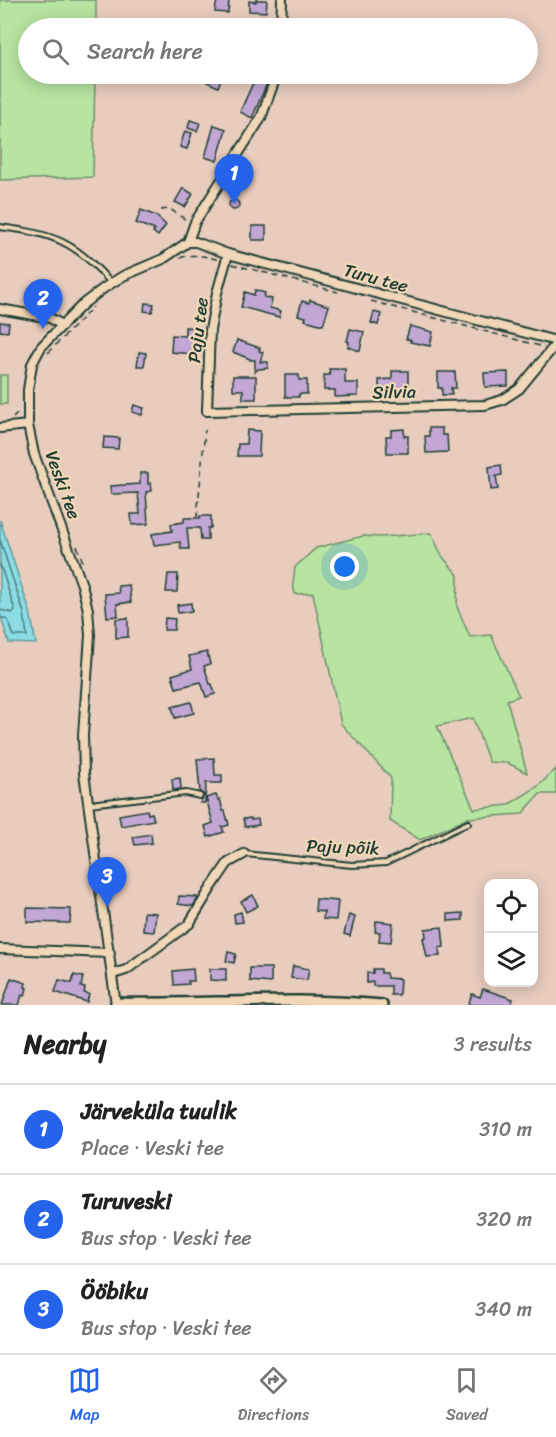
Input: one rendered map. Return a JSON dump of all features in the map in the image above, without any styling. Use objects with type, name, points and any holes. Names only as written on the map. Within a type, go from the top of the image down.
[{"type":"street","points":[[281,18],[282,0]]},
{"type":"street","points":[[188,242],[193,226],[261,118],[273,84]]},
{"type":"street","name":"Turu tee","points":[[188,242],[196,242],[227,258],[555,345]]},
{"type":"street","name":"Veski tee","points":[[116,1004],[84,773],[83,735],[90,635],[88,610],[82,585],[34,454],[28,425],[28,390],[35,357],[41,347],[83,304],[111,283],[163,259],[188,242]]},
{"type":"street","name":"Paju tee","points":[[207,411],[210,330],[227,258]]},
{"type":"street","points":[[0,309],[50,318],[62,325]]},
{"type":"street","name":"Silvia","points":[[207,411],[484,405],[501,400],[519,389],[555,345]]},
{"type":"street","points":[[0,428],[28,425]]},
{"type":"street","points":[[113,974],[126,970],[189,924],[228,863],[244,854]]},
{"type":"street","points":[[0,949],[110,953]]},
{"type":"street","points":[[116,1004],[344,1001],[382,1005]]},
{"type":"lane","points":[[0,227],[68,243],[94,263],[111,283]]},
{"type":"lane","points":[[88,804],[186,793],[200,796]]},
{"type":"lane","name":"Paju põik","points":[[244,854],[352,865],[386,863],[468,823]]},
{"type":"path","points":[[161,210],[170,209],[178,213],[193,226]]},
{"type":"path","points":[[174,260],[186,255],[227,258],[344,294]]},
{"type":"path","points":[[368,300],[555,345]]},
{"type":"path","points":[[44,356],[97,303]]},
{"type":"path","points":[[10,419],[20,412],[22,403],[28,403]]},
{"type":"path","points":[[197,517],[205,430]]},
{"type":"path","points":[[76,545],[83,564]]},
{"type":"green space","points":[[0,0],[96,0],[96,18],[18,18],[18,84],[95,84],[93,177],[0,180]]},
{"type":"green space","points":[[0,375],[7,375],[7,404],[0,404]]},
{"type":"green space","points":[[431,533],[442,556],[458,575],[457,607],[470,637],[491,635],[519,696],[507,700],[527,773],[508,763],[489,762],[473,718],[437,726],[474,809],[508,805],[537,787],[556,769],[556,794],[540,794],[522,814],[468,818],[420,840],[390,821],[391,778],[341,724],[313,593],[295,594],[293,584],[295,567],[316,548],[363,536]]},
{"type":"water","points":[[0,520],[30,612],[36,644],[9,643],[0,614]]},
{"type":"building","points":[[217,0],[229,0],[228,13],[215,12]]},
{"type":"building","points":[[256,0],[267,0],[266,12],[249,11],[249,1],[256,2]]},
{"type":"building","points":[[253,84],[267,84],[252,118],[240,112]]},
{"type":"building","points":[[190,120],[200,123],[197,131],[188,128]]},
{"type":"building","points":[[214,125],[226,129],[217,161],[205,157]]},
{"type":"building","points":[[185,131],[192,133],[187,149],[180,147]]},
{"type":"building","points":[[183,188],[193,194],[185,207],[175,202]]},
{"type":"building","points":[[234,200],[238,201],[238,209],[234,210],[230,209],[229,205],[230,201]]},
{"type":"building","points":[[141,210],[156,216],[166,225],[158,236],[153,232],[155,230],[136,223]]},
{"type":"building","points":[[252,226],[266,226],[266,240],[252,240]]},
{"type":"building","points":[[38,285],[53,287],[50,302],[41,301],[42,297],[36,296]]},
{"type":"building","points":[[255,290],[265,293],[264,297],[272,299],[270,308],[281,311],[279,317],[241,307],[245,292],[254,295]]},
{"type":"building","points":[[310,300],[329,306],[323,325],[305,320],[306,317],[298,315],[302,301],[309,303]]},
{"type":"building","points":[[145,303],[154,304],[152,312],[144,311]]},
{"type":"building","points":[[374,312],[381,314],[378,325],[371,323]]},
{"type":"building","points":[[0,322],[9,323],[8,332],[0,331]]},
{"type":"building","points":[[410,326],[433,332],[430,346],[406,339]]},
{"type":"building","points":[[185,327],[196,328],[194,354],[171,352],[172,335],[185,336]]},
{"type":"building","points":[[350,329],[364,332],[360,351],[348,347]]},
{"type":"building","points":[[237,340],[260,348],[259,351],[263,352],[260,362],[268,362],[268,368],[258,369],[255,372],[255,360],[233,352]]},
{"type":"building","points":[[139,352],[146,353],[144,366],[137,366]]},
{"type":"building","points":[[329,369],[345,369],[345,383],[358,383],[358,396],[335,397],[335,390],[324,390],[324,375],[330,375]]},
{"type":"building","points":[[392,371],[408,371],[408,390],[379,390],[379,380],[392,379]]},
{"type":"building","points":[[438,372],[455,372],[456,388],[451,388],[452,395],[442,395],[442,388],[438,388]]},
{"type":"building","points":[[508,372],[508,386],[485,387],[484,373]]},
{"type":"building","points":[[285,375],[299,375],[299,380],[307,380],[307,394],[299,394],[299,397],[285,397]]},
{"type":"building","points":[[233,376],[256,376],[256,399],[243,399],[243,390],[233,390]]},
{"type":"building","points":[[134,405],[144,408],[142,415],[132,412]]},
{"type":"building","points":[[429,428],[442,428],[442,435],[447,435],[448,452],[426,453],[425,436],[429,436]]},
{"type":"building","points":[[404,429],[404,436],[408,436],[408,453],[387,453],[386,436],[391,436],[391,430]]},
{"type":"building","points":[[247,430],[260,431],[259,456],[237,456],[238,444],[246,444]]},
{"type":"building","points":[[104,437],[119,438],[118,449],[103,448]]},
{"type":"building","points":[[501,465],[502,475],[496,476],[498,489],[491,490],[489,467]]},
{"type":"building","points":[[140,473],[148,473],[148,484],[151,483],[152,491],[146,492],[148,524],[132,525],[131,514],[140,514],[138,493],[111,494],[110,486],[140,484]]},
{"type":"building","points":[[200,516],[211,516],[208,540],[201,540],[200,528],[187,528],[189,549],[181,549],[180,542],[154,545],[152,534],[172,531],[171,524],[184,522],[184,518],[200,518]]},
{"type":"building","points":[[168,574],[178,574],[177,592],[166,592]]},
{"type":"building","points":[[129,585],[131,602],[117,604],[118,616],[107,617],[105,594],[119,593],[118,586]]},
{"type":"building","points":[[191,603],[192,611],[178,613],[177,605]]},
{"type":"building","points":[[128,618],[128,637],[116,638],[116,619]]},
{"type":"building","points":[[165,618],[175,619],[174,630],[164,630]]},
{"type":"building","points":[[207,652],[210,664],[204,666],[215,694],[206,697],[201,682],[176,688],[172,675],[192,669],[189,656]]},
{"type":"building","points":[[191,702],[194,713],[175,718],[172,707]]},
{"type":"building","points":[[214,758],[215,775],[222,775],[222,783],[206,783],[205,803],[200,803],[204,795],[200,792],[197,759]]},
{"type":"building","points":[[180,778],[181,789],[173,790],[172,779]]},
{"type":"building","points":[[216,795],[218,800],[220,799],[229,825],[222,827],[224,832],[208,837],[205,826],[213,823],[206,798]]},
{"type":"building","points":[[147,810],[148,814],[152,813],[154,820],[121,826],[119,815]]},
{"type":"building","points":[[251,818],[251,820],[258,819],[259,825],[245,827],[243,819]]},
{"type":"building","points":[[151,834],[152,843],[135,845],[133,837]]},
{"type":"building","points":[[253,895],[258,906],[246,912],[241,901]]},
{"type":"building","points":[[179,896],[197,897],[197,900],[193,906],[178,904]]},
{"type":"building","points":[[316,899],[338,901],[336,920],[323,919],[324,912],[315,911]]},
{"type":"building","points":[[27,908],[71,909],[70,923],[27,922]]},
{"type":"building","points":[[144,912],[156,913],[154,932],[143,931]]},
{"type":"building","points":[[241,912],[243,922],[235,923],[234,914]]},
{"type":"building","points":[[463,913],[463,920],[448,921],[448,914]]},
{"type":"building","points":[[349,915],[355,917],[350,936],[344,934]]},
{"type":"building","points":[[376,921],[393,923],[391,942],[379,941],[380,932],[375,932]]},
{"type":"building","points":[[442,927],[444,947],[439,948],[440,956],[427,957],[423,938],[426,937],[425,929]]},
{"type":"building","points":[[228,952],[236,954],[234,963],[226,961]]},
{"type":"building","points":[[293,966],[309,969],[307,980],[291,978]]},
{"type":"building","points":[[250,968],[271,968],[271,983],[250,981]]},
{"type":"building","points":[[193,969],[194,981],[188,981],[189,984],[174,985],[173,971]]},
{"type":"building","points":[[210,969],[226,969],[226,981],[210,980]]},
{"type":"building","points":[[373,969],[381,969],[381,973],[386,973],[387,978],[400,979],[399,995],[391,995],[391,986],[373,986],[373,982],[367,983],[367,973],[373,973]]},
{"type":"building","points":[[74,975],[83,977],[81,987],[85,988],[84,993],[89,994],[87,1002],[55,992],[59,980],[72,983]]},
{"type":"building","points":[[11,978],[26,983],[25,996],[22,995],[19,1005],[2,1005]]},
{"type":"building","points":[[483,989],[513,999],[511,1005],[468,1005],[472,994],[480,997]]},
{"type":"place","name":"Järveküla tuulik","points":[[234,204]]},
{"type":"place","name":"Turuveski","points":[[43,329]]},
{"type":"place","name":"Ööbiku","points":[[107,907]]}]
